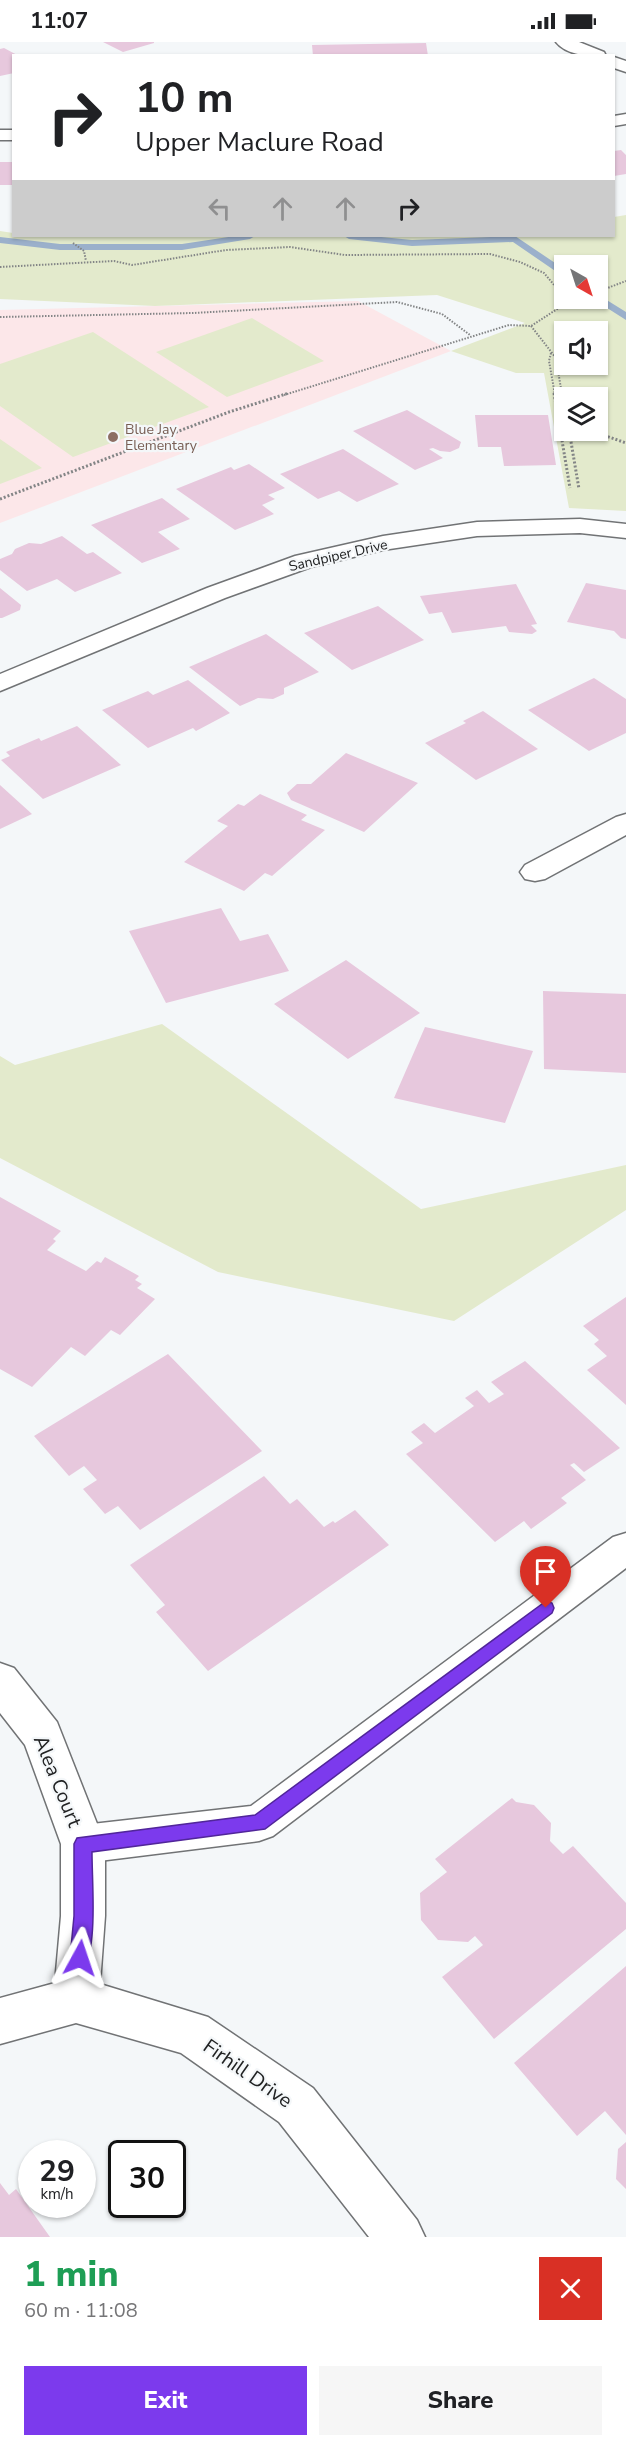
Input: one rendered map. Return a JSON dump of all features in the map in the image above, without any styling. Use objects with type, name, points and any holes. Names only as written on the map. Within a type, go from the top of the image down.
[{"type":"street","points":[[564,42],[593,54]]},
{"type":"street","name":"Sandpiper Drive","points":[[0,683],[216,593],[304,561],[383,543],[477,529],[578,519],[626,531]]},
{"type":"street","points":[[535,872],[626,823]]},
{"type":"street","name":"Alea Court","points":[[0,1682],[42,1735],[83,1844],[83,1916],[76,2000]]},
{"type":"street","points":[[0,2021],[76,2000]]},
{"type":"street","name":"Firhill Drive","points":[[76,2000],[192,2033],[296,2105],[400,2237]]},
{"type":"lane","points":[[83,1844],[259,1823],[625,1551]]},
{"type":"path","points":[[73,243],[84,251],[86,261]]},
{"type":"path","points":[[0,267],[86,261],[114,261],[132,265],[226,250],[290,247],[345,255],[490,254],[520,262],[544,273],[554,285]]},
{"type":"path","points":[[608,288],[626,281]]},
{"type":"path","points":[[0,317],[193,313],[397,302],[442,314],[471,336]]},
{"type":"path","points":[[0,499],[229,412],[509,325],[531,326],[557,309]]},
{"type":"path","points":[[531,326],[556,358],[561,387]]},
{"type":"path","points":[[551,353],[549,361],[573,506],[578,519]]},
{"type":"path","points":[[608,437],[626,443]]},
{"type":"path","points":[[570,441],[582,506],[578,519]]},
{"type":"shaded area","name":"Blue Jay Elementary","points":[[358,301],[451,351],[0,523],[0,310]]},
{"type":"green space","points":[[626,215],[626,511],[569,508],[557,441],[608,441],[608,387],[554,387],[554,427],[544,373],[516,373],[451,351],[525,323],[437,295],[155,306],[0,299],[0,231],[12,233],[12,237],[615,237],[615,217]]},
{"type":"green space","points":[[252,318],[324,361],[227,397],[156,352]]},
{"type":"green space","points":[[93,332],[209,407],[73,457],[0,406],[0,364]]},
{"type":"green space","points":[[0,439],[42,468],[0,484]]},
{"type":"green space","points":[[162,1024],[421,1209],[626,1165],[626,1210],[454,1321],[218,1272],[0,1158],[0,1056],[15,1065]]},
{"type":"building","points":[[103,42],[154,42],[154,43],[123,52]]},
{"type":"building","points":[[426,43],[428,54],[313,54],[312,45]]},
{"type":"building","points":[[4,48],[15,54],[12,54],[12,73],[0,76],[0,49]]},
{"type":"building","points":[[621,150],[626,155],[626,174],[615,176],[615,151]]},
{"type":"building","points":[[0,162],[12,162],[12,185],[0,185]]},
{"type":"building","points":[[407,410],[461,442],[459,448],[450,452],[429,449],[443,458],[415,470],[353,431]]},
{"type":"building","points":[[475,415],[548,415],[556,465],[504,466],[501,447],[478,447]]},
{"type":"building","points":[[343,449],[399,484],[357,502],[339,491],[318,499],[280,474]]},
{"type":"building","points":[[249,464],[285,488],[268,495],[275,499],[262,505],[274,514],[235,530],[176,489],[231,467],[234,470]]},
{"type":"building","points":[[162,498],[190,519],[158,532],[180,549],[142,563],[91,525]]},
{"type":"building","points":[[62,536],[87,554],[93,552],[122,573],[75,592],[57,579],[27,591],[0,570],[0,559],[12,554],[15,549],[29,543],[41,544]]},
{"type":"building","points":[[586,583],[626,590],[626,639],[621,638],[614,631],[567,622]]},
{"type":"building","points":[[516,584],[537,624],[531,625],[537,631],[532,634],[509,632],[506,626],[452,633],[442,612],[429,614],[420,596]]},
{"type":"building","points":[[0,588],[21,605],[20,610],[2,618],[0,618]]},
{"type":"building","points":[[378,606],[424,640],[352,670],[304,633]]},
{"type":"building","points":[[266,634],[319,672],[284,688],[284,694],[273,699],[258,698],[240,706],[189,667]]},
{"type":"building","points":[[594,678],[626,699],[626,733],[589,751],[528,710]]},
{"type":"building","points":[[188,680],[230,713],[196,731],[193,728],[148,748],[102,710],[148,691],[153,695]]},
{"type":"building","points":[[483,711],[538,749],[476,780],[425,743],[466,723],[463,721]]},
{"type":"building","points":[[77,726],[121,765],[43,799],[1,760],[10,756],[6,752]]},
{"type":"building","points":[[346,753],[418,783],[364,832],[291,800],[287,793],[297,784],[311,784]]},
{"type":"building","points":[[0,785],[32,814],[0,829]]},
{"type":"building","points":[[260,794],[307,815],[301,820],[325,830],[272,876],[265,873],[244,891],[184,862],[228,826],[217,821],[238,804],[244,806]]},
{"type":"building","points":[[221,908],[240,941],[268,934],[289,971],[166,1003],[129,931]]},
{"type":"building","points":[[346,960],[420,1013],[348,1059],[274,1004]]},
{"type":"building","points":[[543,991],[626,994],[626,1073],[544,1069]]},
{"type":"building","points":[[425,1027],[533,1051],[505,1123],[394,1098]]},
{"type":"building","points":[[0,1197],[61,1231],[53,1239],[56,1241],[47,1250],[86,1271],[97,1261],[101,1263],[105,1257],[139,1276],[135,1280],[142,1284],[137,1288],[155,1299],[120,1335],[111,1330],[85,1356],[71,1347],[32,1387],[0,1369]]},
{"type":"building","points":[[626,1297],[626,1405],[587,1370],[607,1356],[594,1344],[599,1340],[583,1326]]},
{"type":"building","points":[[168,1354],[262,1451],[140,1530],[118,1506],[105,1514],[83,1489],[97,1480],[84,1466],[69,1476],[34,1436]]},
{"type":"building","points":[[525,1361],[620,1448],[584,1472],[574,1463],[570,1465],[586,1480],[561,1498],[567,1503],[531,1529],[524,1521],[495,1542],[406,1454],[423,1443],[411,1432],[424,1423],[435,1433],[474,1406],[465,1398],[477,1390],[489,1403],[504,1394],[491,1382]]},
{"type":"building","points":[[264,1476],[290,1504],[297,1499],[324,1527],[355,1510],[389,1545],[208,1671],[156,1612],[165,1605],[130,1565]]},
{"type":"building","points":[[512,1798],[516,1802],[534,1805],[551,1823],[550,1841],[563,1854],[573,1846],[626,1903],[626,1929],[494,2039],[442,1977],[483,1945],[475,1936],[468,1942],[438,1940],[421,1920],[420,1893],[447,1872],[435,1859]]},
{"type":"building","points":[[626,1966],[626,2135],[605,2111],[577,2136],[514,2063]]},
{"type":"building","points":[[626,2142],[626,2189],[616,2179],[618,2149]]},
{"type":"building","points":[[0,2183],[9,2195],[16,2189],[18,2192],[18,2218],[37,2218],[50,2237],[0,2237]]},
{"type":"waterway","points":[[0,240],[60,247],[182,247],[244,237]]},
{"type":"waterway","points":[[358,237],[412,243],[515,239],[554,267]]},
{"type":"waterway","points":[[608,305],[626,317]]},
{"type":"place","name":"Blue Jay Elementary","points":[[113,437]]},
{"type":"route","points":[[80,1958],[83,1916],[83,1844],[259,1823],[546,1608]]}]
